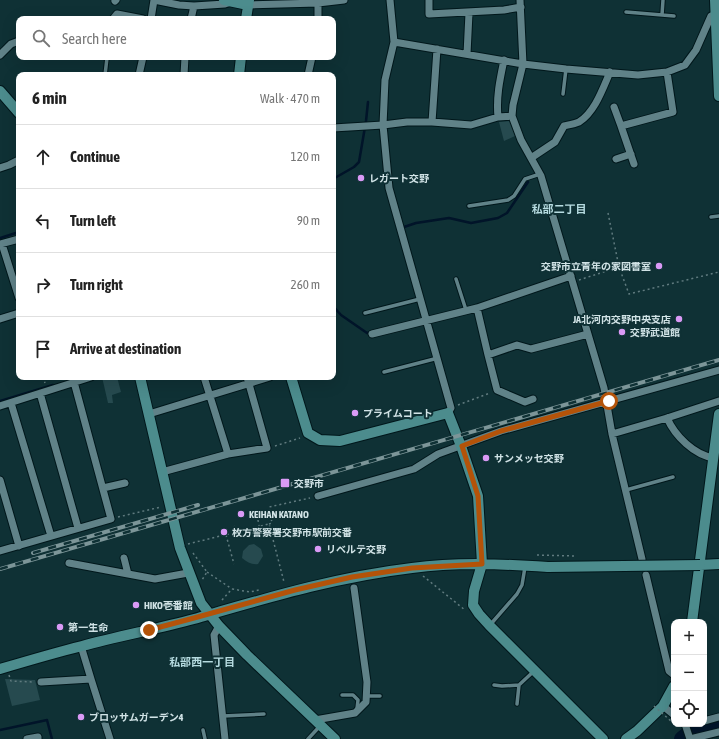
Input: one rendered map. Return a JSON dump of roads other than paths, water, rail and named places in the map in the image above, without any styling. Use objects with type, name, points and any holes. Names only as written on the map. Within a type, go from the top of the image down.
[{"type":"street","points":[[151,16],[154,0],[179,5],[194,6],[225,4],[227,1],[248,3],[318,3],[344,0]]},
{"type":"street","points":[[390,0],[394,42],[385,80],[383,125],[389,188],[438,358],[449,410],[478,496],[482,564],[474,591],[473,605],[479,614],[492,623],[535,671],[603,739]]},
{"type":"street","points":[[429,0],[429,14],[504,10],[521,3],[523,64],[513,105],[512,116],[521,140],[540,174],[604,388],[612,434],[642,559]]},
{"type":"street","points":[[715,0],[717,15],[719,96]]},
{"type":"street","points":[[246,16],[248,3]]},
{"type":"street","points":[[318,3],[318,16]]},
{"type":"street","points":[[192,16],[194,6]]},
{"type":"street","points":[[467,54],[469,13]]},
{"type":"street","points":[[115,16],[117,14],[127,16]]},
{"type":"street","points":[[394,42],[523,64],[638,75],[667,72],[685,65],[696,50],[712,16],[717,15]]},
{"type":"street","points":[[0,55],[11,44],[16,42]]},
{"type":"street","points":[[432,122],[437,49]]},
{"type":"street","points":[[140,72],[142,60]]},
{"type":"street","points":[[184,72],[185,60]]},
{"type":"street","points":[[240,72],[241,60]]},
{"type":"street","points":[[309,72],[311,60]]},
{"type":"street","points":[[498,117],[497,104],[499,84],[504,60]]},
{"type":"street","points":[[531,158],[555,142],[564,126],[577,123],[586,117],[610,72]]},
{"type":"street","points":[[621,126],[673,112],[667,72]]},
{"type":"street","points":[[0,91],[16,110]]},
{"type":"street","points":[[614,107],[634,164]]},
{"type":"street","points":[[336,128],[407,122],[471,125],[498,117],[512,116]]},
{"type":"street","points":[[616,159],[631,154]]},
{"type":"street","points":[[0,168],[16,162]]},
{"type":"street","points":[[16,240],[1,244],[16,289]]},
{"type":"street","points":[[372,334],[476,308],[572,279]]},
{"type":"street","points":[[476,308],[497,390],[525,402],[533,399]]},
{"type":"street","points":[[0,319],[16,314]]},
{"type":"street","points":[[488,355],[517,345],[531,349],[588,334]]},
{"type":"street","points":[[315,497],[414,469],[438,454],[501,431],[719,370]]},
{"type":"street","points":[[0,406],[81,380]]},
{"type":"street","points":[[141,380],[180,548],[200,603],[208,614],[252,660],[336,739]]},
{"type":"street","points":[[205,380],[228,454]]},
{"type":"street","points":[[149,414],[210,396],[248,380],[267,448],[228,454],[162,472]]},
{"type":"street","points":[[294,380],[308,434],[320,440],[340,441],[449,410]]},
{"type":"street","points":[[0,551],[111,519],[74,382]]},
{"type":"street","points":[[40,393],[78,528]]},
{"type":"street","points":[[612,434],[719,401]]},
{"type":"street","points":[[11,403],[51,536]]},
{"type":"street","points":[[692,619],[700,565],[711,509],[714,458],[719,414]]},
{"type":"street","points":[[667,418],[671,427],[682,440],[700,453],[714,458]]},
{"type":"street","points":[[0,480],[19,546]]},
{"type":"street","points":[[102,488],[125,482]]},
{"type":"street","points":[[124,558],[128,574]]},
{"type":"street","points":[[69,563],[155,579],[188,573]]},
{"type":"street","points":[[4,671],[80,646],[315,585],[352,577],[412,568],[482,564],[548,567],[719,564]]},
{"type":"street","points":[[646,575],[669,671],[671,673]]},
{"type":"street","points":[[318,723],[355,713],[366,702],[366,682],[354,588]]},
{"type":"street","points":[[219,626],[214,635],[225,739]]},
{"type":"street","points":[[80,646],[92,679],[110,739]]},
{"type":"street","points":[[41,682],[92,679]]},
{"type":"street","points":[[626,739],[637,731],[671,690]]},
{"type":"street","points":[[658,706],[671,717]]},
{"type":"street","points":[[707,720],[719,717]]},
{"type":"street","points":[[686,727],[690,739],[719,732]]},
{"type":"street","points":[[27,739],[38,737],[38,739]]},
{"type":"lane","points":[[662,15],[663,0]]},
{"type":"lane","points":[[626,12],[674,16]]},
{"type":"lane","points":[[105,72],[107,60]]},
{"type":"lane","points":[[563,94],[566,69]]},
{"type":"lane","points":[[469,206],[508,200],[514,196],[525,179],[540,174]]},
{"type":"lane","points":[[711,217],[719,216]]},
{"type":"lane","points":[[456,279],[466,310]]},
{"type":"lane","points":[[365,313],[421,298]]},
{"type":"lane","points":[[384,372],[438,358]]},
{"type":"lane","points":[[626,490],[673,477]]},
{"type":"lane","points":[[492,623],[522,586],[525,566]]},
{"type":"lane","points":[[494,685],[519,685],[535,671]]},
{"type":"lane","points":[[517,704],[519,685]]},
{"type":"lane","points":[[342,695],[353,695],[358,700],[355,713]]},
{"type":"lane","points":[[366,696],[380,696]]},
{"type":"lane","points":[[222,717],[264,714]]},
{"type":"lane","points":[[308,739],[318,723]]},
{"type":"lane","points":[[203,730],[205,739]]},
{"type":"waterway","points":[[336,177],[354,167],[359,162],[368,102]]},
{"type":"waterway","points":[[404,227],[416,223],[449,218],[471,223],[498,218],[507,213],[528,182]]},
{"type":"waterway","points":[[0,238],[16,233]]},
{"type":"waterway","points":[[336,309],[341,315],[367,333],[371,332]]},
{"type":"waterway","points":[[0,401],[53,385]]},
{"type":"waterway","points":[[0,730],[47,720],[52,739]]},
{"type":"waterway","points":[[682,739],[692,731],[719,726]]},
{"type":"railway","points":[[0,569],[719,360]]},
{"type":"railway","points":[[33,553],[198,505]]},
{"type":"place","name":"レガート交野","points":[[361,178]]},
{"type":"place","name":"交野市立青年の家図書室","points":[[659,266]]},
{"type":"place","name":"JA北河内交野中央支店","points":[[679,319]]},
{"type":"place","name":"交野武道館","points":[[622,332]]},
{"type":"place","name":"プライムコート","points":[[355,413]]},
{"type":"place","name":"サンメッセ交野","points":[[486,458]]},
{"type":"place","name":"交野市","points":[[285,483]]},
{"type":"place","name":"KEIHAN KATANO","points":[[241,514]]},
{"type":"place","name":"枚方警察署交野市駅前交番","points":[[224,532]]},
{"type":"place","name":"リベルテ交野","points":[[318,549]]},
{"type":"place","name":"HIKO壱番館","points":[[136,605]]},
{"type":"place","name":"第一生命","points":[[60,627]]},
{"type":"place","name":"ブロッサムガーデン4","points":[[81,717]]},
{"type":"district","name":"私部二丁目","points":[[559,209]]},
{"type":"district","name":"私部西一丁目","points":[[202,662]]}]
